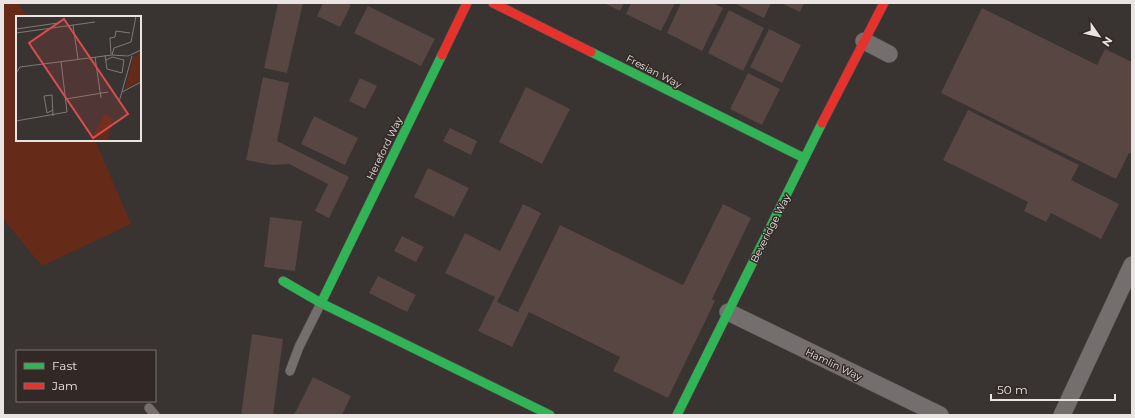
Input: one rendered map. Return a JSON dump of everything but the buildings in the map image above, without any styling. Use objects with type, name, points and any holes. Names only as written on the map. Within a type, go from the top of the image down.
[{"type":"street","name":"Hereford Way","points":[[321,302],[467,3]]},
{"type":"street","name":"Fresian Way","points":[[493,3],[804,158]]},
{"type":"street","name":"Beveridge Way","points":[[677,415],[804,158],[884,3]]},
{"type":"street","points":[[864,41],[889,54]]},
{"type":"street","points":[[1062,415],[1132,265]]},
{"type":"street","points":[[283,281],[321,302],[550,415]]},
{"type":"street","name":"Hamlin Way","points":[[728,312],[940,415]]},
{"type":"lane","points":[[290,371],[299,347],[321,302]]},
{"type":"shaded area","points":[[3,3],[18,3],[26,16],[16,16],[16,141],[95,141],[131,224],[42,266],[3,219]]},
{"type":"traffic: fast","points":[[591,52],[804,158]]},
{"type":"traffic: fast","points":[[321,303],[442,55]]},
{"type":"traffic: fast","points":[[677,415],[822,123]]},
{"type":"traffic: fast","points":[[283,281],[321,303],[550,415]]},
{"type":"traffic: jam","points":[[442,55],[467,3]]},
{"type":"traffic: jam","points":[[493,3],[591,52]]},
{"type":"traffic: jam","points":[[822,123],[884,3]]}]
